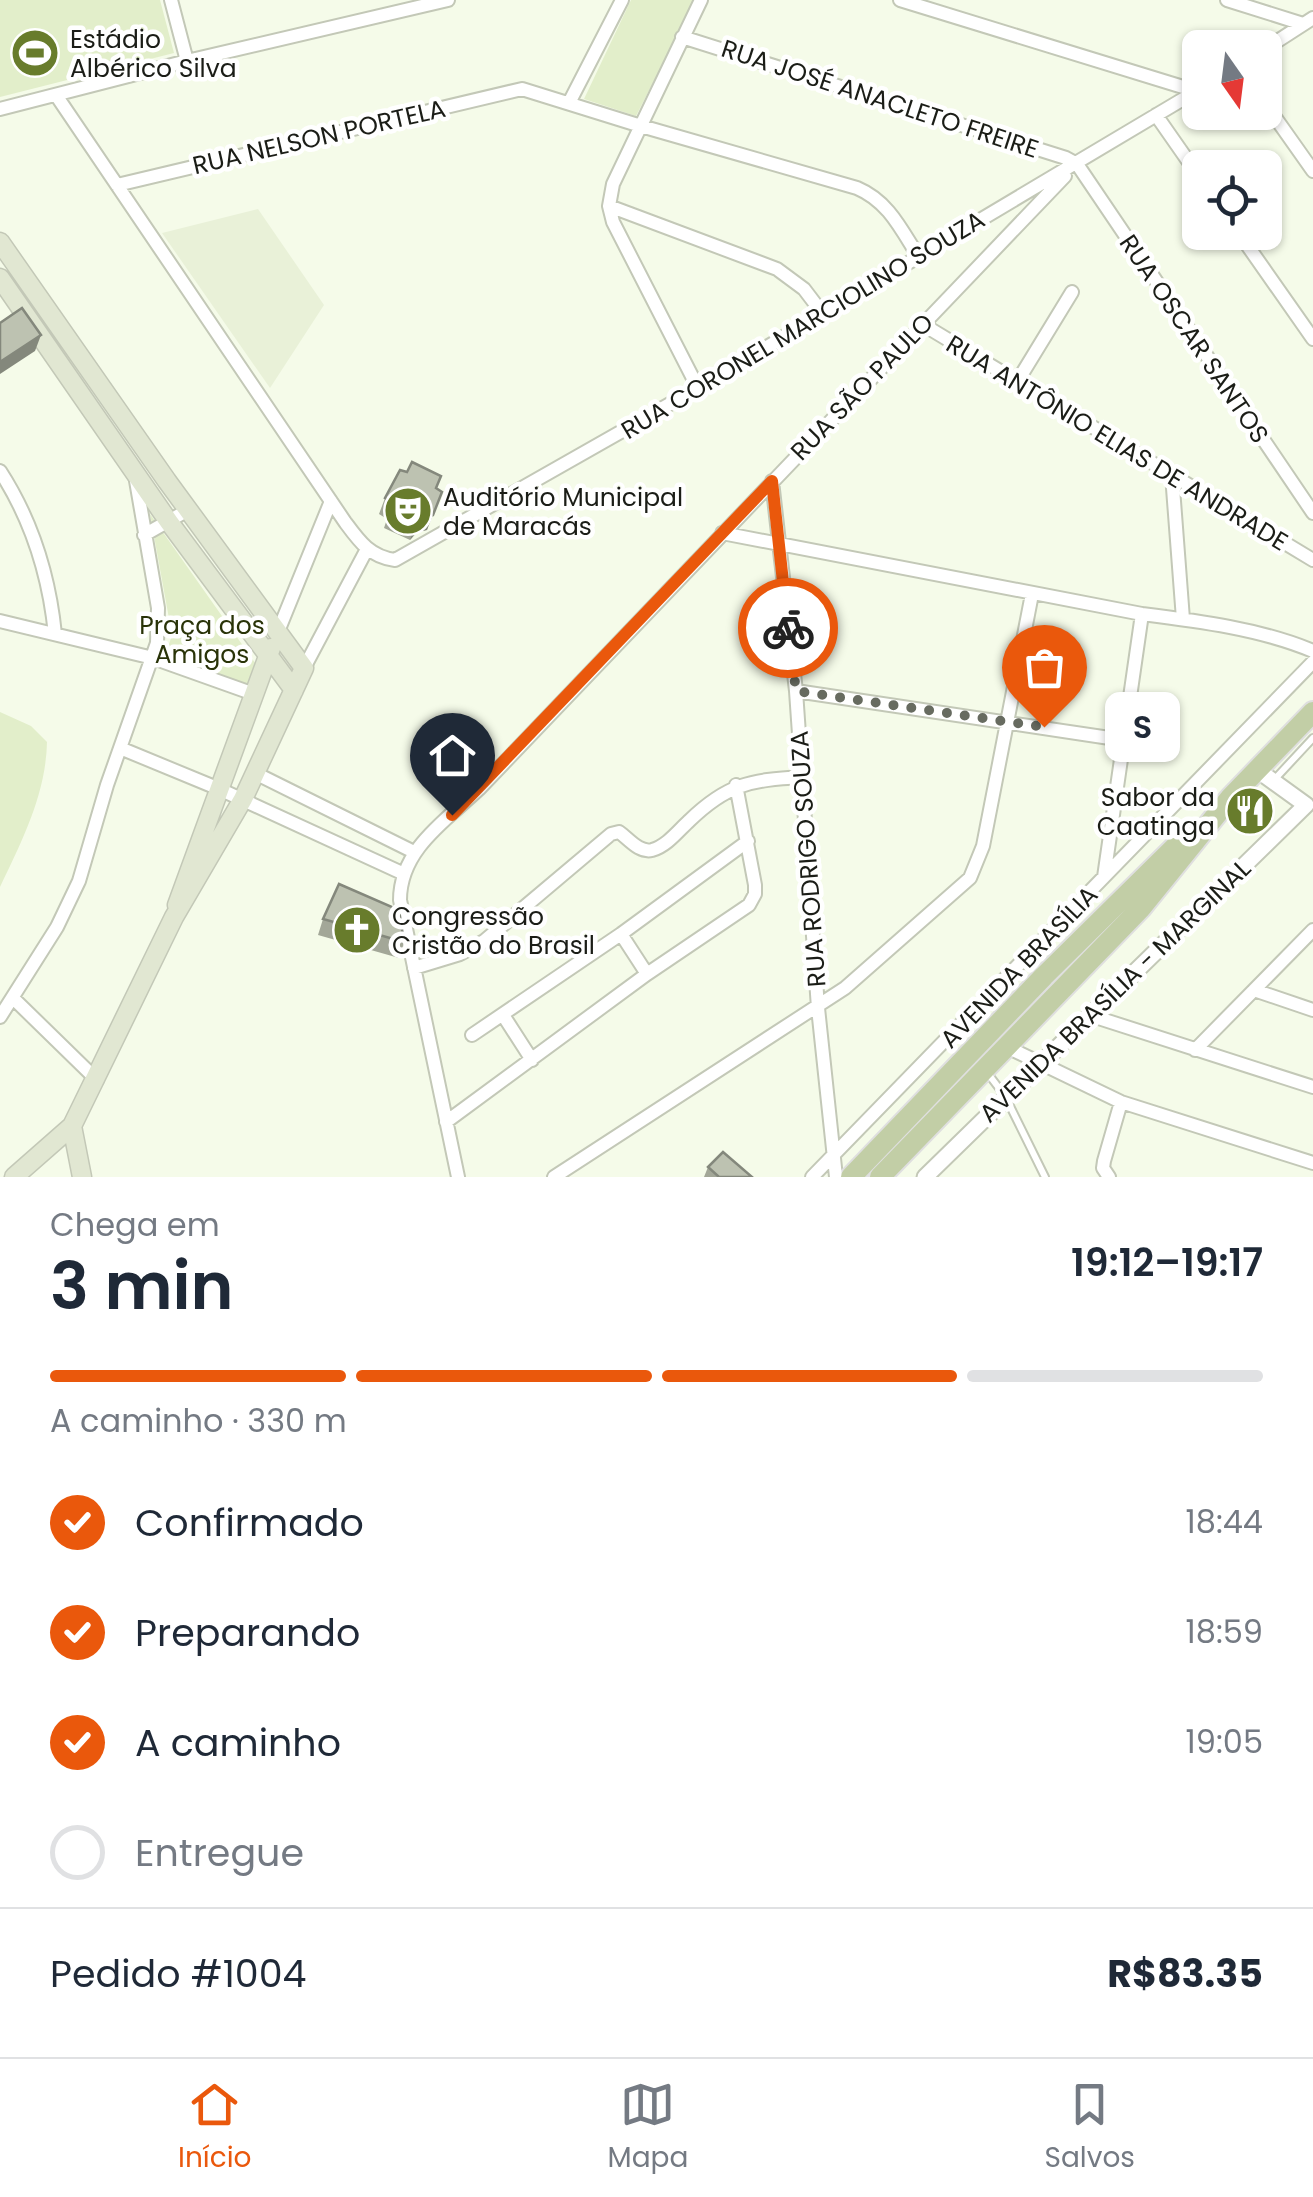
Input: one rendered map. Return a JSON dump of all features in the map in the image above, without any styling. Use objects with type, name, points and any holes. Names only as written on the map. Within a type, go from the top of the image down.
[{"type":"main road","points":[[0,242],[304,668],[243,799],[174,917],[72,1126],[14,1177]]},
{"type":"main road","points":[[0,278],[169,522],[294,690]]},
{"type":"main road","points":[[174,917],[179,892],[277,634]]},
{"type":"main road","name":"AVENIDA BRASÍLIA","points":[[851,1177],[1168,851],[1230,798],[1265,775],[1311,725]]},
{"type":"main road","name":"AVENIDA BRASÍLIA","points":[[880,1177],[1141,908],[1230,798]]},
{"type":"main road","points":[[1044,976],[1062,990]]},
{"type":"main road","points":[[72,1126],[82,1177]]},
{"type":"street","points":[[171,0],[187,61]]},
{"type":"street","points":[[0,109],[448,0]]},
{"type":"street","points":[[622,0],[569,103],[870,194],[890,212],[918,256]]},
{"type":"street","points":[[698,388],[620,238],[609,206],[613,184],[701,0]]},
{"type":"street","points":[[900,0],[1182,85]]},
{"type":"street","points":[[1226,0],[1308,21]]},
{"type":"street","points":[[1282,38],[1308,21]]},
{"type":"street","name":"RUA JOSÉ ANACLETO FREIRE","points":[[682,36],[1077,164]]},
{"type":"street","name":"RUA NELSON PORTELA","points":[[117,185],[522,88],[569,103]]},
{"type":"street","points":[[56,95],[367,549],[304,668]]},
{"type":"street","name":"RUA CORONEL MARCIOLINO SOUZA","points":[[367,549],[387,559],[403,557],[698,388],[1182,100]]},
{"type":"street","points":[[1156,116],[1182,153]]},
{"type":"street","points":[[1282,128],[1313,171]]},
{"type":"street","name":"RUA SÃO PAULO","points":[[402,873],[414,852],[479,789],[1077,164]]},
{"type":"street","name":"RUA OSCAR SANTOS","points":[[1077,164],[1313,512]]},
{"type":"street","points":[[609,206],[777,269],[804,289],[823,314]]},
{"type":"street","points":[[1251,250],[1313,339]]},
{"type":"street","points":[[1017,382],[1072,292]]},
{"type":"street","name":"RUA ANTÔNIO ELIAS DE ANDRADE","points":[[922,324],[1313,560]]},
{"type":"street","points":[[0,471],[16,496],[40,552],[51,592],[55,634]]},
{"type":"street","points":[[0,1017],[57,927],[79,881],[153,658],[159,620],[135,473]]},
{"type":"street","points":[[1172,475],[1183,620]]},
{"type":"street","name":"RUA RODRIGO SOUZA","points":[[772,481],[796,691],[818,1008],[836,1177]]},
{"type":"street","points":[[277,634],[331,500]]},
{"type":"street","points":[[144,535],[188,510]]},
{"type":"street","points":[[722,533],[1183,620],[1313,651]]},
{"type":"street","points":[[554,1177],[818,1008],[898,944],[970,878],[983,846],[1032,594]]},
{"type":"street","points":[[1104,878],[1142,614]]},
{"type":"street","points":[[0,621],[153,658],[254,694]]},
{"type":"street","points":[[812,1177],[1313,662]]},
{"type":"street","points":[[796,691],[1123,740]]},
{"type":"street","points":[[120,748],[243,799],[402,873],[400,900],[458,1177]]},
{"type":"street","points":[[254,774],[414,852]]},
{"type":"street","points":[[1265,775],[1311,805]]},
{"type":"street","points":[[414,968],[484,942],[611,834],[619,832],[640,849],[652,850],[720,793],[736,785],[802,777]]},
{"type":"street","points":[[446,1122],[753,900],[755,885],[736,785]]},
{"type":"street","name":"AVENIDA BRASÍLIA - MARGINAL","points":[[925,1177],[1311,805]]},
{"type":"street","points":[[472,1035],[621,934],[748,841]]},
{"type":"street","points":[[621,934],[647,974]]},
{"type":"street","points":[[1194,1050],[1312,934]]},
{"type":"street","points":[[1254,990],[1313,1010]]},
{"type":"street","points":[[14,998],[97,1080]]},
{"type":"street","points":[[503,1015],[532,1060]]},
{"type":"street","points":[[1089,1015],[1313,1087]]},
{"type":"street","points":[[966,1020],[984,1038]]},
{"type":"street","points":[[1007,1047],[1121,1102],[1313,1162]]},
{"type":"street","points":[[1108,1177],[1104,1161],[1121,1102]]},
{"type":"lane","points":[[985,1070],[1005,1096],[1045,1177]]},
{"type":"shaded area","points":[[258,209],[324,305],[270,388],[162,233]]},
{"type":"green space","points":[[0,0],[160,0],[174,53],[0,97]]},
{"type":"green space","points":[[631,0],[695,0],[636,116],[584,99]]},
{"type":"green space","name":"Praça dos Amigos","points":[[150,514],[258,667],[253,691],[169,659],[166,653],[172,635]]},
{"type":"green space","points":[[0,712],[31,726],[47,742],[37,799],[0,887]]},
{"type":"building","points":[[22,308],[41,335],[0,362],[0,323]]},
{"type":"building","name":"Auditório Municipal de Maracás","points":[[412,462],[441,476],[436,488],[442,492],[433,515],[423,516],[416,524],[390,512],[394,503],[385,498],[400,470],[407,472]]},
{"type":"building","points":[[339,884],[399,910],[404,942],[323,919]]},
{"type":"building","points":[[723,1152],[752,1177],[719,1177],[708,1167]]},
{"type":"way so far","points":[[788,628],[796,691],[1044,727]]},
{"type":"place","name":"Estádio Albérico Silva","points":[[35,53]]},
{"type":"place","name":"Auditório Municipal de Maracás","points":[[408,511]]},
{"type":"place","name":"S","points":[[1044,727]]},
{"type":"place","name":"Sabor da Caatinga","points":[[1250,811]]},
{"type":"place","name":"Congressão Cristão do Brasil","points":[[357,930]]},
{"type":"route","points":[[452,815],[772,481],[788,628]]}]
